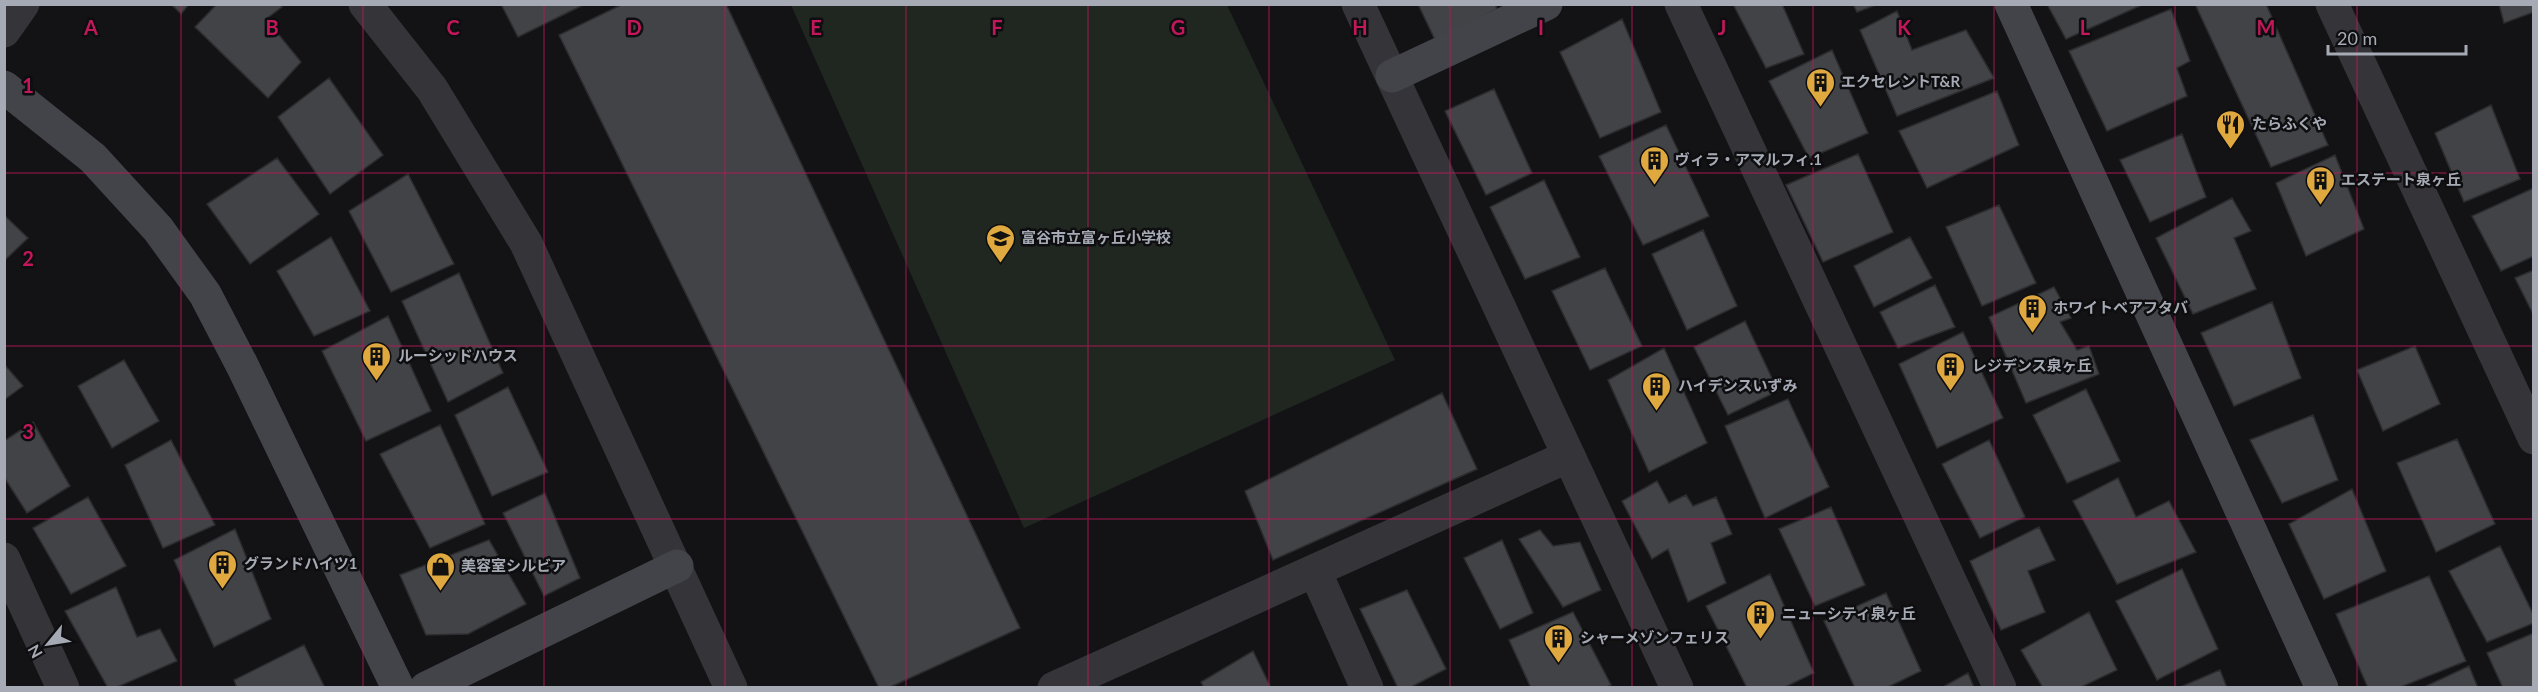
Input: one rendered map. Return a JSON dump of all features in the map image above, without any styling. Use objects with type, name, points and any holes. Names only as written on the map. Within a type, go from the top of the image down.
[{"type":"street","points":[[4,31],[23,4]]},
{"type":"street","points":[[364,4],[432,90],[525,243],[732,687]]},
{"type":"street","points":[[1358,4],[1677,687]]},
{"type":"street","points":[[1392,76],[1546,4]]},
{"type":"street","points":[[1681,4],[2000,687]]},
{"type":"street","points":[[2011,4],[2322,687]]},
{"type":"street","points":[[2332,4],[2534,438]]},
{"type":"street","points":[[4,87],[93,158],[158,229],[205,294],[242,365],[398,687]]},
{"type":"street","points":[[1054,687],[1569,456]]},
{"type":"street","points":[[4,559],[63,687]]},
{"type":"street","points":[[426,687],[677,566]]},
{"type":"street","points":[[1315,571],[1367,687]]},
{"type":"shaded area","points":[[791,5],[1227,5],[1395,360],[1024,528]]},
{"type":"building","points":[[171,4],[189,4],[181,14]]},
{"type":"building","points":[[217,4],[279,4],[282,7],[266,19],[301,62],[268,98],[195,27]]},
{"type":"building","points":[[501,4],[585,4],[518,37]]},
{"type":"building","points":[[623,4],[726,4],[1020,628],[888,688],[879,688],[559,35]]},
{"type":"building","points":[[1418,4],[1495,4],[1497,9],[1436,42]]},
{"type":"building","points":[[1733,4],[1782,4],[1804,54],[1766,68]]},
{"type":"building","points":[[1853,4],[1878,4],[1857,12]]},
{"type":"building","points":[[2047,4],[2144,4],[2066,39]]},
{"type":"building","points":[[2195,4],[2266,4],[2328,145],[2271,167]]},
{"type":"building","points":[[2499,4],[2534,4],[2534,12],[2504,23]]},
{"type":"building","points":[[2171,9],[2190,61],[2177,68],[2187,96],[2107,131],[2069,51]]},
{"type":"building","points":[[1897,11],[1912,50],[1966,30],[1994,78],[1897,116],[1860,30]]},
{"type":"building","points":[[1622,19],[1661,112],[1600,138],[1560,52]]},
{"type":"building","name":"エクセレントT&R","points":[[1832,50],[1868,133],[1809,158],[1769,81]]},
{"type":"building","points":[[329,78],[383,155],[330,194],[278,117]]},
{"type":"building","points":[[1494,89],[1532,173],[1486,195],[1445,111]]},
{"type":"building","points":[[1997,91],[2019,145],[1927,188],[1899,131]]},
{"type":"building","points":[[2491,105],[2520,179],[2464,202],[2435,133]]},
{"type":"building","name":"ヴィラ・アマルフィ.1","points":[[1666,125],[1709,216],[1643,245],[1599,156]]},
{"type":"building","points":[[2182,134],[2206,197],[2150,222],[2120,160]]},
{"type":"building","points":[[1858,154],[1893,232],[1823,262],[1786,185]]},
{"type":"building","name":"エステート泉ヶ丘","points":[[2335,155],[2364,229],[2306,256],[2276,183]]},
{"type":"building","points":[[277,158],[319,214],[250,264],[207,204]]},
{"type":"building","points":[[408,174],[454,264],[391,292],[349,211]]},
{"type":"building","points":[[1544,180],[1580,257],[1525,279],[1490,207]]},
{"type":"building","points":[[2534,188],[2534,256],[2501,271],[2472,216]]},
{"type":"building","points":[[2232,198],[2251,231],[2234,238],[2256,289],[2193,314],[2156,238]]},
{"type":"building","points":[[1999,205],[2036,283],[1982,306],[1946,227]]},
{"type":"building","points":[[4,215],[28,238],[4,261]]},
{"type":"building","points":[[1703,230],[1737,306],[1687,330],[1652,254]]},
{"type":"building","points":[[331,237],[370,311],[314,336],[277,271]]},
{"type":"building","points":[[1910,237],[1932,278],[1874,307],[1854,266]]},
{"type":"building","points":[[1605,268],[1642,346],[1590,370],[1552,291]]},
{"type":"building","points":[[2534,270],[2534,316],[2515,278]]},
{"type":"building","points":[[459,273],[503,373],[448,402],[402,301]]},
{"type":"building","points":[[1935,285],[1955,327],[1898,348],[1880,312]]},
{"type":"building","name":"ホワイトベアフタバ","points":[[2054,287],[2071,318],[2060,322],[2077,350],[2089,346],[2099,374],[2026,403],[1989,317]]},
{"type":"building","points":[[2272,302],[2301,378],[2234,406],[2201,333]]},
{"type":"building","name":"ルーシッドハウス","points":[[388,316],[431,411],[366,441],[322,351]]},
{"type":"building","points":[[1745,321],[1778,391],[1728,415],[1694,347]]},
{"type":"building","name":"レジデンス泉ヶ丘","points":[[1963,332],[2003,418],[1937,448],[1899,364]]},
{"type":"building","points":[[2415,346],[2440,404],[2383,431],[2357,370]]},
{"type":"building","name":"ハイデンスいずみ","points":[[1664,348],[1707,443],[1649,472],[1608,380]]},
{"type":"building","points":[[124,360],[159,421],[112,448],[78,386]]},
{"type":"building","points":[[4,364],[23,386],[4,400]]},
{"type":"building","points":[[508,387],[548,472],[492,496],[455,415]]},
{"type":"building","points":[[2086,389],[2120,461],[2067,483],[2033,415]]},
{"type":"building","points":[[1442,393],[1477,469],[1273,560],[1245,491]]},
{"type":"building","points":[[1788,399],[1829,487],[1765,518],[1725,426]]},
{"type":"building","points":[[2313,415],[2338,480],[2282,503],[2250,440]]},
{"type":"building","points":[[33,422],[70,486],[27,513],[4,477],[4,441]]},
{"type":"building","points":[[440,425],[485,524],[430,548],[380,454]]},
{"type":"building","points":[[2457,439],[2495,524],[2436,552],[2397,463]]},
{"type":"building","points":[[171,440],[215,525],[163,548],[125,465]]},
{"type":"building","points":[[1989,440],[2025,517],[1980,538],[1942,464]]},
{"type":"building","points":[[2118,478],[2136,517],[2169,501],[2196,552],[2117,584],[2073,501]]},
{"type":"building","points":[[1657,481],[1669,503],[1686,495],[1693,506],[1716,497],[1732,534],[1711,543],[1726,583],[1688,602],[1668,549],[1652,559],[1622,501]]},
{"type":"building","points":[[2352,489],[2386,571],[2324,599],[2289,524]]},
{"type":"building","points":[[545,493],[580,578],[544,596],[503,513]]},
{"type":"building","points":[[88,497],[126,566],[71,594],[33,528]]},
{"type":"building","points":[[1831,507],[1865,585],[1815,606],[1779,529]]},
{"type":"building","points":[[2039,527],[2055,560],[2028,571],[2045,612],[2001,630],[1970,561]]},
{"type":"building","name":"グランドハイツ1","points":[[235,529],[271,619],[214,647],[174,560]]},
{"type":"building","points":[[1540,530],[1553,546],[1580,542],[1601,590],[1563,607],[1519,539]]},
{"type":"building","points":[[489,540],[526,604],[468,634],[426,635],[400,575]]},
{"type":"building","points":[[1502,540],[1533,613],[1500,629],[1464,558]]},
{"type":"building","points":[[2500,546],[2534,616],[2534,623],[2487,642],[2449,571]]},
{"type":"building","points":[[2182,569],[2218,649],[2157,680],[2116,601]]},
{"type":"building","name":"ニューシティ泉ヶ丘","points":[[1770,574],[1814,673],[1783,688],[1747,688],[1706,606]]},
{"type":"building","points":[[2429,576],[2466,661],[2398,688],[2368,688],[2336,614]]},
{"type":"building","points":[[116,587],[137,637],[160,629],[177,661],[115,688],[108,688],[65,611]]},
{"type":"building","points":[[1407,590],[1446,669],[1409,688],[1398,688],[1360,609]]},
{"type":"building","points":[[1886,593],[1921,671],[1886,688],[1855,688],[1824,621]]},
{"type":"building","name":"シャーメゾンフェリス","points":[[1573,612],[1611,685],[1606,688],[1531,688],[1509,640]]},
{"type":"building","points":[[2089,612],[2117,670],[2079,688],[2043,688],[2021,650]]},
{"type":"building","points":[[2534,633],[2534,688],[2503,688],[2487,653]]},
{"type":"building","points":[[304,645],[325,688],[237,688],[234,680]]},
{"type":"building","points":[[1253,651],[1271,688],[1204,688],[1201,682]]},
{"type":"building","points":[[2469,666],[2478,688],[2422,688]]},
{"type":"building","points":[[2220,670],[2227,688],[2178,688]]},
{"type":"building","points":[[1968,673],[1974,688],[1941,688]]},
{"type":"place","name":"エクセレントT&R","points":[[1820,108]]},
{"type":"place","name":"たらふくや","points":[[2231,150]]},
{"type":"place","name":"ヴィラ・アマルフィ.1","points":[[1654,186]]},
{"type":"place","name":"エステート泉ヶ丘","points":[[2320,206]]},
{"type":"place","name":"富谷市立富ヶ丘小学校","points":[[1000,264]]},
{"type":"place","name":"ホワイトベアフタバ","points":[[2032,334]]},
{"type":"place","name":"ルーシッドハウス","points":[[377,382]]},
{"type":"place","name":"レジデンス泉ヶ丘","points":[[1951,392]]},
{"type":"place","name":"ハイデンスいずみ","points":[[1657,412]]},
{"type":"place","name":"グランドハイツ1","points":[[223,590]]},
{"type":"place","name":"美容室シルビア","points":[[440,592]]},
{"type":"place","name":"ニューシティ泉ヶ丘","points":[[1761,640]]},
{"type":"place","name":"シャーメゾンフェリス","points":[[1559,664]]}]
